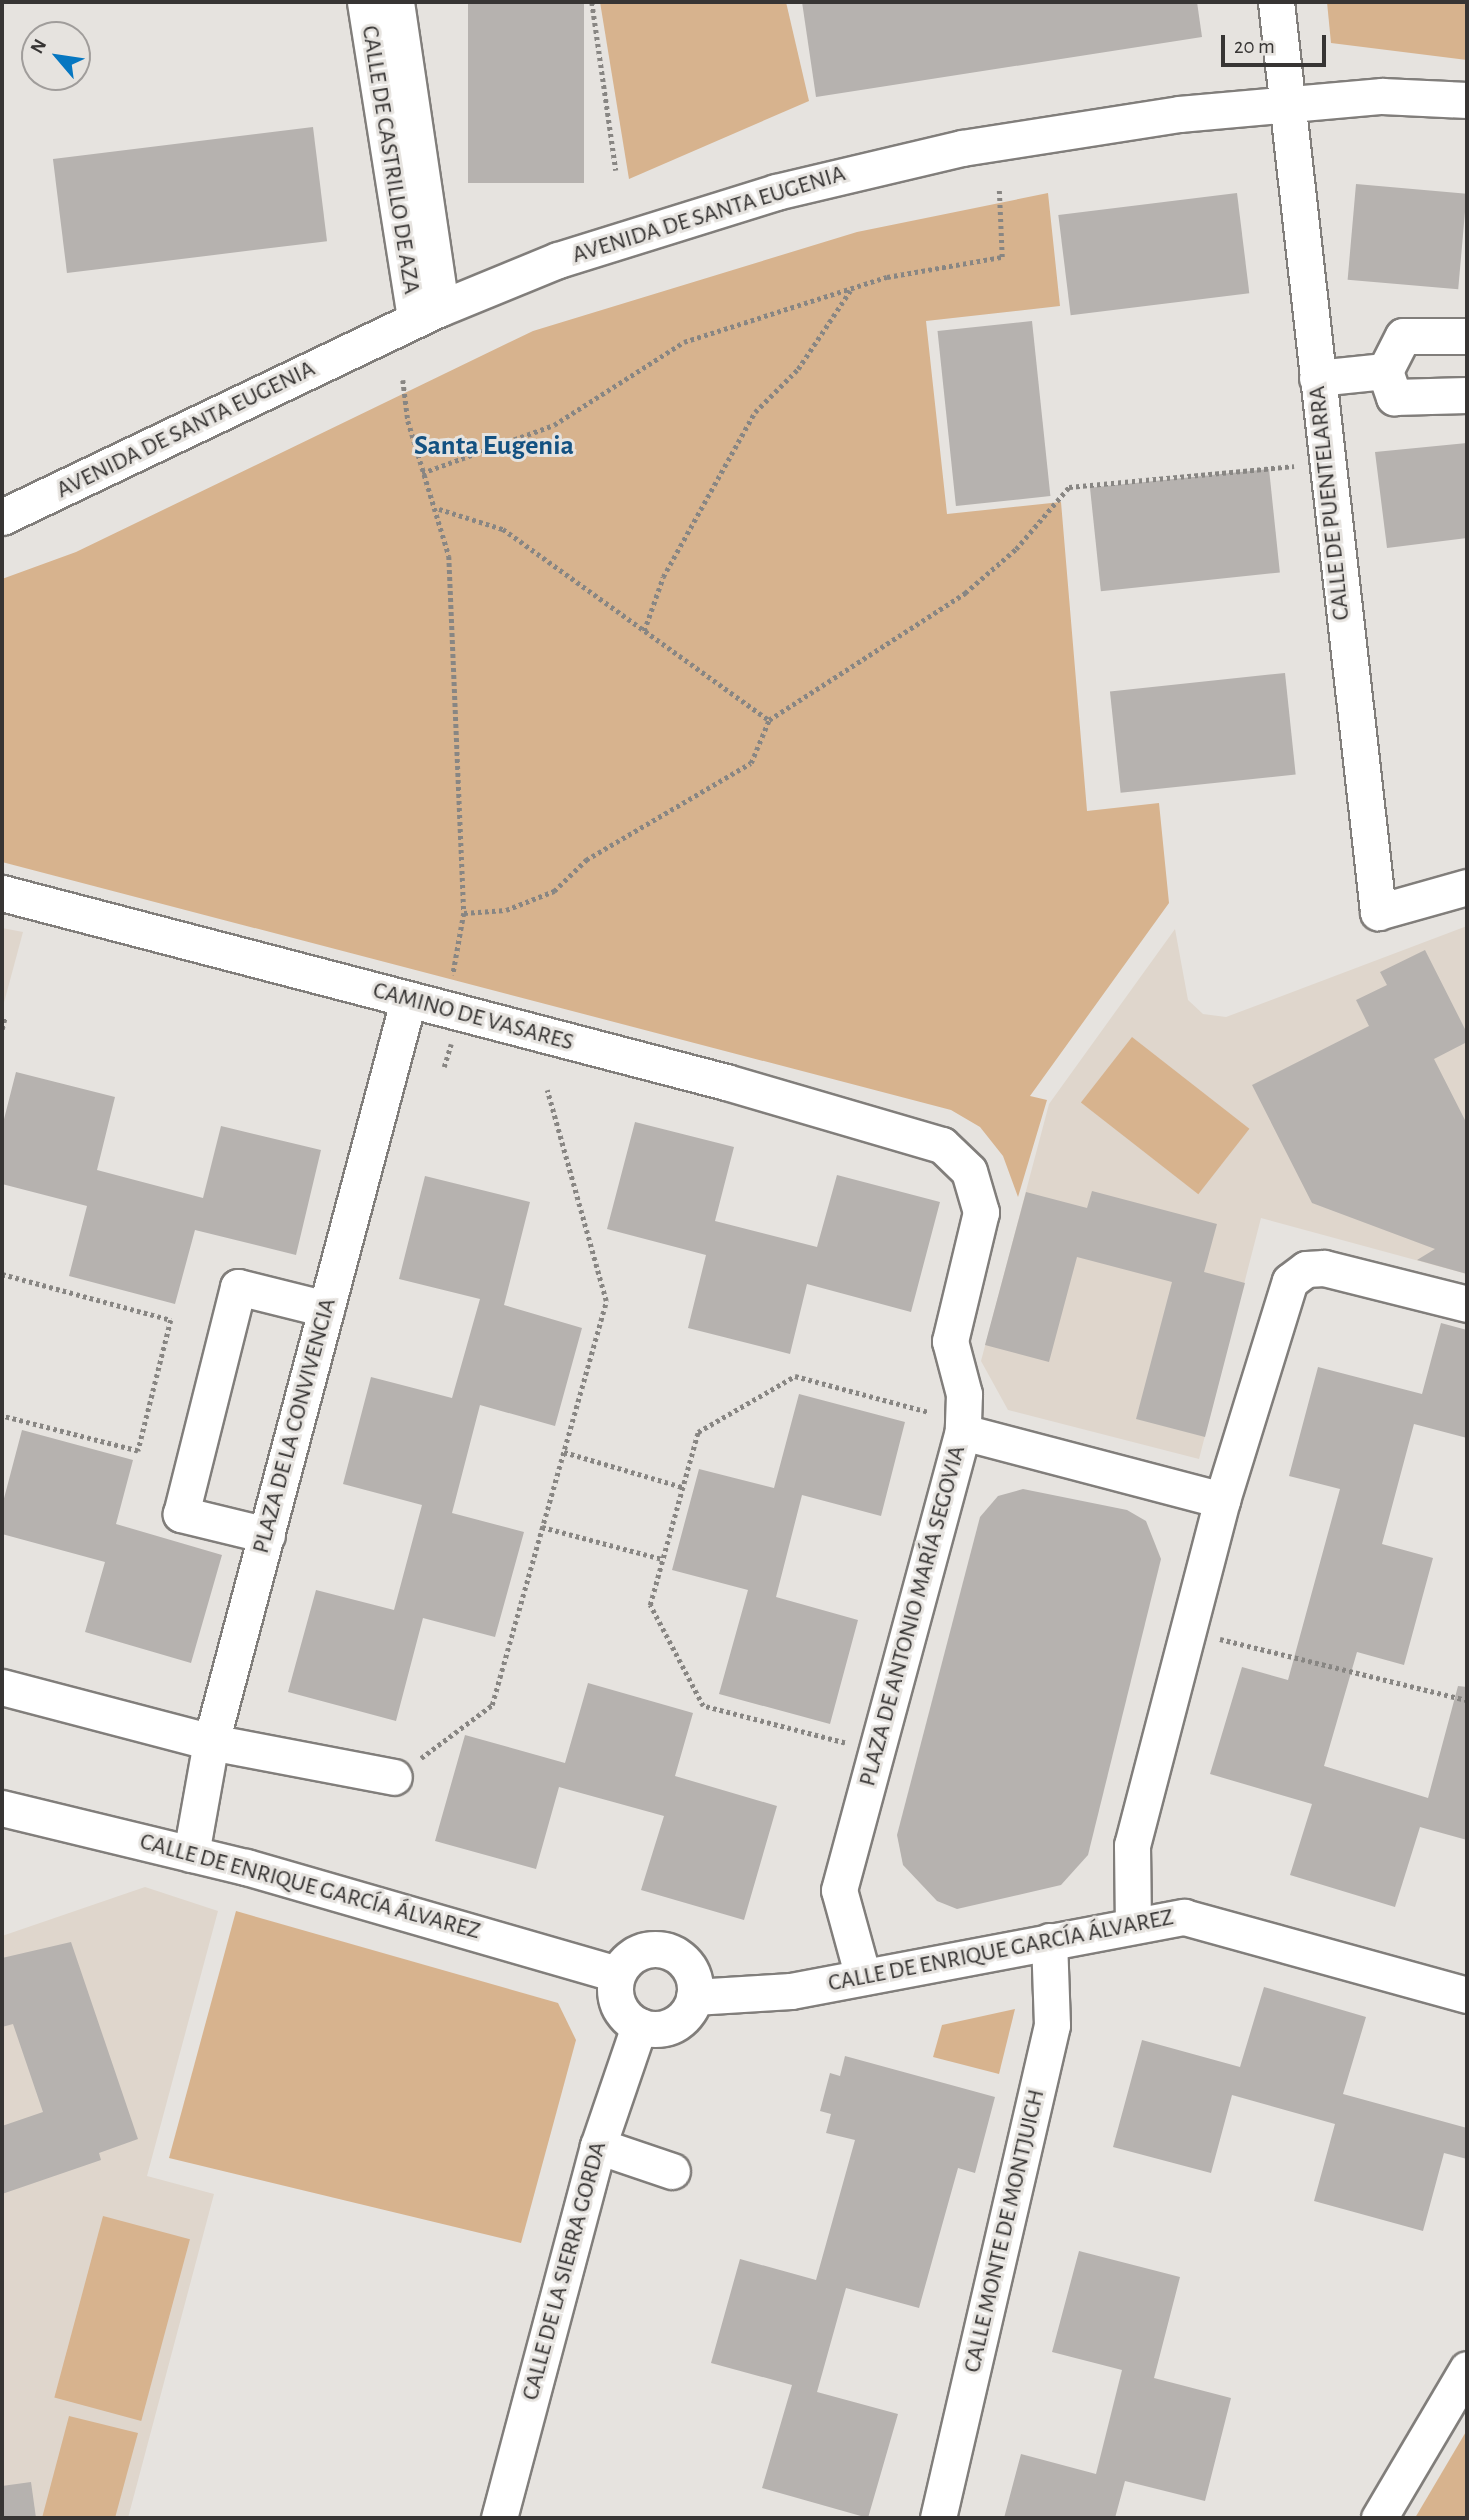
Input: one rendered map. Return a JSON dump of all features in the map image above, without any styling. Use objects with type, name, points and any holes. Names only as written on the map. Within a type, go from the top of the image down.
[{"type":"street","name":"CALLE DE CASTRILLO DE AZA","points":[[365,2],[428,313]]},
{"type":"street","name":"CALLE DE CASTRILLO DE AZA","points":[[396,2],[428,313]]},
{"type":"street","name":"CALLE DE PUENTELARRA","points":[[1276,2],[1378,912],[1467,887]]},
{"type":"street","name":"AVENIDA DE SANTA EUGENIA","points":[[2,517],[428,313],[649,230],[893,162],[1030,136],[1286,102],[1415,95],[1467,100]]},
{"type":"street","points":[[1467,336],[1403,336],[1385,371],[1394,397],[1467,395]]},
{"type":"street","points":[[1317,378],[1385,371]]},
{"type":"street","name":"CAMINO DE VASARES","points":[[2,893],[942,1145],[969,1171],[981,1212],[950,1341],[964,1394],[963,1432]]},
{"type":"street","name":"PLAZA DE LA CONVIVENCIA","points":[[191,1854],[211,1742],[408,1001]]},
{"type":"street","points":[[1133,1924],[1132,1845],[1222,1500],[1290,1281],[1306,1269],[1325,1268],[1467,1304]]},
{"type":"street","points":[[267,1535],[181,1514],[239,1287],[326,1309]]},
{"type":"street","name":"PLAZA DE ANTONIO MARÍA SEGOVIA","points":[[863,1977],[839,1890],[963,1432],[1222,1500]]},
{"type":"street","points":[[2,1687],[211,1742],[394,1777]]},
{"type":"street","name":"CALLE DE ENRIQUE GARCÍA ÁLVAREZ","points":[[2,1808],[191,1854],[617,1974]]},
{"type":"street","name":"CALLE DE ENRIQUE GARCÍA ÁLVAREZ","points":[[694,1997],[791,1991],[1133,1924],[1184,1917],[1467,1995]]},
{"type":"street","name":"CALLE MONTE DE MONTJUICH","points":[[938,2518],[1052,2025],[1049,1941]]},
{"type":"street","points":[[672,1953],[691,1971],[694,1997],[673,2025],[639,2026],[615,1998],[617,1974],[634,1954],[672,1953]]},
{"type":"street","name":"CALLE DE LA SIERRA GORDA","points":[[499,2518],[598,2146],[639,2026]]},
{"type":"street","points":[[598,2146],[672,2171]]},
{"type":"street","points":[[1379,2518],[1467,2370]]},
{"type":"path","points":[[592,2],[616,170]]},
{"type":"path","points":[[422,472],[554,425],[684,342],[887,277],[1002,257],[999,188]]},
{"type":"path","points":[[644,631],[663,577],[755,412],[798,369],[850,291]]},
{"type":"path","points":[[403,380],[422,472],[439,509],[449,556],[461,728],[464,913],[451,986]]},
{"type":"path","points":[[464,913],[506,911],[554,891],[586,860],[751,763],[769,720],[965,593],[1016,549],[1069,487],[1326,463]]},
{"type":"path","points":[[439,509],[503,529],[769,720]]},
{"type":"path","points":[[2,1029],[5,1017]]},
{"type":"path","points":[[444,1067],[454,1033]]},
{"type":"path","points":[[394,1777],[492,1705],[606,1301],[547,1090]]},
{"type":"path","points":[[2,1274],[172,1320],[138,1451],[2,1416]]},
{"type":"path","points":[[846,1743],[703,1706],[650,1605],[698,1432],[794,1376],[929,1412],[963,1432]]},
{"type":"path","points":[[564,1452],[682,1487]]},
{"type":"path","points":[[542,1527],[662,1559]]},
{"type":"path","points":[[1216,1638],[1467,1700]]},
{"type":"shaded area","points":[[600,2],[786,2],[809,101],[629,179]]},
{"type":"shaded area","points":[[1327,2],[1467,2],[1467,60],[1331,43]]},
{"type":"shaded area","points":[[1048,193],[1060,306],[926,321],[947,514],[1061,502],[1087,811],[1159,803],[1169,903],[1030,1096],[1047,1100],[1018,1197],[1003,1156],[980,1127],[951,1110],[2,862],[2,579],[76,552],[533,331],[857,232]]},
{"type":"shaded area","points":[[1467,926],[1467,1274],[1261,1218],[1199,1459],[1008,1410],[981,1361],[1049,1104],[1175,929],[1188,1000],[1203,1014],[1226,1017]]},
{"type":"shaded area","points":[[2,928],[23,932],[2,1010]]},
{"type":"shaded area","points":[[1132,1037],[1249,1129],[1198,1194],[1081,1102]]},
{"type":"shaded area","points":[[145,1887],[218,1911],[147,2176],[214,2194],[128,2518],[2,2518],[2,1936]]},
{"type":"shaded area","points":[[236,1911],[558,2003],[576,2040],[521,2243],[169,2158]]},
{"type":"shaded area","points":[[1015,2009],[999,2074],[933,2057],[942,2025]]},
{"type":"shaded area","points":[[103,2216],[190,2239],[141,2421],[54,2398]]},
{"type":"shaded area","points":[[69,2416],[138,2433],[115,2518],[42,2518]]},
{"type":"shaded area","points":[[1467,2430],[1467,2518],[1415,2518]]},
{"type":"building","points":[[468,2],[584,2],[584,183],[468,183]]},
{"type":"building","points":[[802,2],[1197,2],[1202,37],[816,97]]},
{"type":"building","points":[[313,127],[327,241],[67,273],[53,159]]},
{"type":"building","points":[[1356,184],[1467,194],[1458,289],[1348,280]]},
{"type":"building","points":[[1237,193],[1249,293],[1071,315],[1058,215]]},
{"type":"building","points":[[1032,321],[1050,496],[956,506],[938,331]]},
{"type":"building","points":[[1467,443],[1467,538],[1387,548],[1375,452]]},
{"type":"building","points":[[1269,469],[1280,572],[1101,591],[1090,488]]},
{"type":"building","points":[[1285,673],[1296,774],[1121,793],[1110,691]]},
{"type":"building","points":[[1425,950],[1467,1033],[1467,1042],[1434,1059],[1467,1124],[1467,1274],[1417,1260],[1435,1249],[1312,1203],[1252,1085],[1369,1026],[1356,1000],[1387,985],[1380,972]]},
{"type":"building","points":[[16,1072],[115,1097],[97,1170],[203,1198],[221,1126],[321,1150],[296,1255],[195,1230],[175,1304],[69,1276],[87,1206],[2,1184],[2,1127]]},
{"type":"building","points":[[635,1122],[734,1147],[715,1221],[817,1247],[837,1175],[940,1202],[911,1312],[807,1284],[790,1354],[688,1328],[706,1255],[607,1229]]},
{"type":"building","points":[[425,1176],[530,1202],[504,1305],[582,1328],[555,1426],[480,1405],[452,1513],[524,1532],[495,1637],[423,1618],[396,1721],[288,1692],[316,1590],[394,1610],[422,1505],[343,1484],[371,1377],[452,1398],[480,1299],[399,1279]]},
{"type":"building","points":[[1092,1191],[1217,1224],[1204,1272],[1245,1283],[1205,1437],[1136,1419],[1172,1282],[1077,1257],[1049,1362],[985,1345],[1026,1192],[1087,1208]]},
{"type":"building","points":[[1441,1323],[1467,1330],[1467,1438],[1414,1424],[1382,1544],[1433,1558],[1404,1665],[1357,1652],[1324,1766],[1428,1798],[1458,1686],[1467,1687],[1467,1840],[1420,1827],[1395,1907],[1290,1875],[1312,1804],[1210,1774],[1242,1667],[1288,1680],[1340,1489],[1289,1476],[1318,1367],[1422,1394]]},
{"type":"building","points":[[799,1394],[905,1422],[881,1516],[802,1495],[776,1597],[858,1620],[830,1724],[719,1694],[748,1590],[672,1570],[699,1469],[774,1488]]},
{"type":"building","points":[[22,1430],[133,1460],[116,1524],[222,1555],[191,1663],[85,1632],[105,1562],[2,1534],[2,1506]]},
{"type":"building","points":[[1023,1489],[1127,1510],[1146,1521],[1161,1559],[1088,1855],[1061,1885],[957,1909],[937,1901],[903,1865],[897,1835],[980,1517],[998,1496]]},
{"type":"building","points":[[588,1683],[693,1713],[675,1776],[777,1806],[744,1920],[641,1890],[664,1816],[559,1787],[536,1869],[435,1841],[465,1735],[565,1763]]},
{"type":"building","points":[[71,1942],[138,2139],[99,2153],[101,2160],[2,2194],[2,2126],[43,2112],[13,2024],[2,2027],[2,1958]]},
{"type":"building","points":[[1264,1987],[1366,2017],[1343,2094],[1467,2128],[1467,2159],[1444,2153],[1423,2231],[1314,2201],[1335,2124],[1232,2095],[1211,2173],[1113,2147],[1142,2040],[1240,2067]]},
{"type":"building","points":[[845,2056],[995,2097],[975,2173],[958,2168],[919,2308],[846,2288],[817,2392],[898,2414],[868,2518],[762,2488],[792,2385],[711,2363],[740,2259],[816,2280],[855,2140],[826,2133],[831,2114],[820,2111],[830,2073],[840,2076]]},
{"type":"building","points":[[1079,2251],[1180,2277],[1154,2378],[1231,2398],[1205,2501],[1125,2481],[1115,2518],[1004,2518],[1021,2454],[1096,2474],[1122,2370],[1052,2352]]},
{"type":"building","points":[[31,2482],[36,2518],[2,2518],[2,2486]]},
{"type":"district","name":"Santa Eugenia","points":[[494,446]]}]
